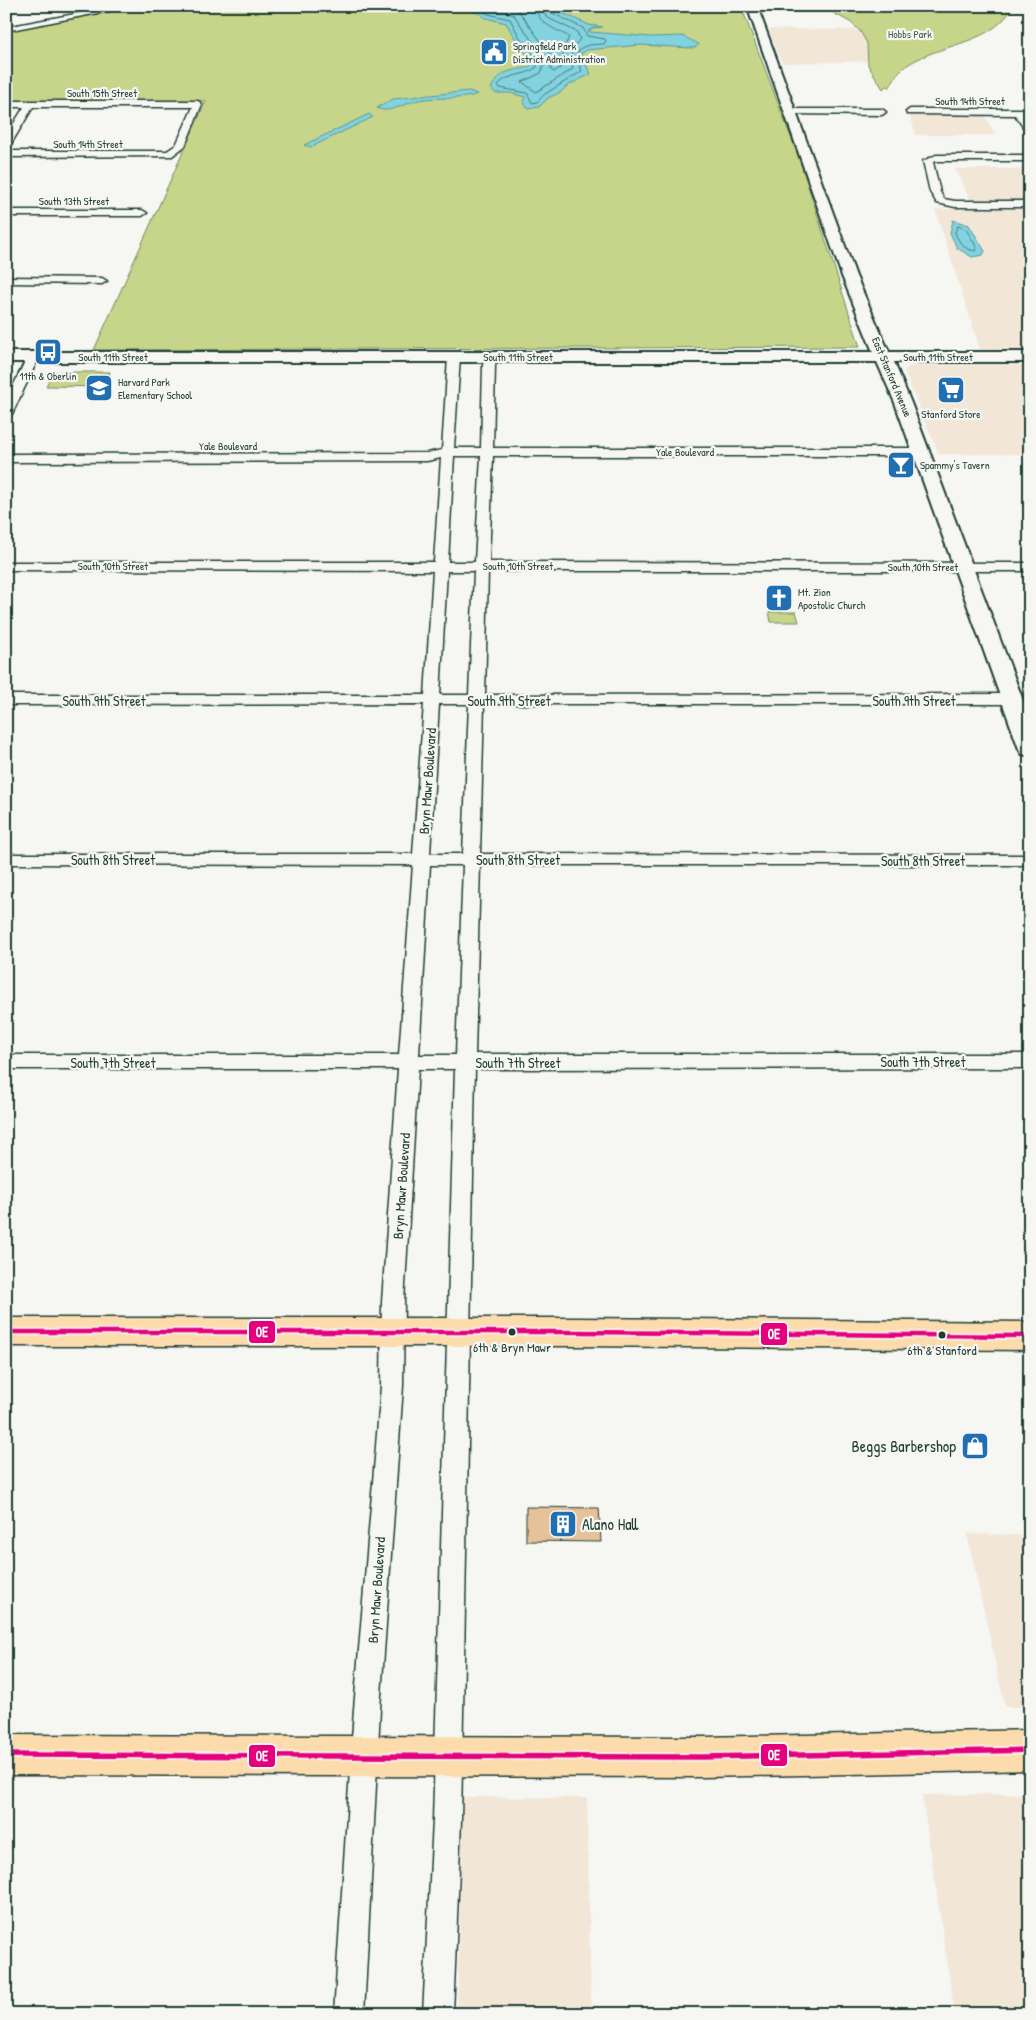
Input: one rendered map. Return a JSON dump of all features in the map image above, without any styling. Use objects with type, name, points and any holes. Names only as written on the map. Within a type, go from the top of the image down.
[{"type":"main road","name":"East Stanford Avenue","points":[[752,6],[849,276],[922,452],[1030,749]]},
{"type":"main road","name":"South 11th Street","points":[[6,357],[1030,357]]},
{"type":"main road","points":[[6,1332],[458,1332],[1030,1336]]},
{"type":"main road","points":[[6,1756],[704,1757],[1030,1750]]},
{"type":"street","points":[[6,29],[103,9],[130,6]]},
{"type":"street","name":"South 15th Street","points":[[6,104],[198,104],[180,146],[169,154]]},
{"type":"street","points":[[6,144],[30,104]]},
{"type":"street","points":[[791,112],[882,112]]},
{"type":"street","name":"South 14th Street","points":[[910,112],[1030,112]]},
{"type":"street","points":[[1018,112],[1030,131]]},
{"type":"street","name":"South 14th Street","points":[[6,154],[169,154]]},
{"type":"street","points":[[1030,158],[930,159],[928,161],[934,192],[940,201],[955,204],[1030,204]]},
{"type":"street","name":"South 13th Street","points":[[6,213],[142,213]]},
{"type":"street","points":[[6,280],[102,281]]},
{"type":"street","name":"Bryn Mawr Boulevard","points":[[348,2014],[364,1756],[392,1386],[391,1332],[454,357]]},
{"type":"street","points":[[438,2014],[447,1820],[447,1756],[465,1062],[489,364],[492,357]]},
{"type":"street","points":[[6,414],[33,358]]},
{"type":"street","name":"Yale Boulevard","points":[[6,446],[428,446],[448,452]]},
{"type":"street","name":"Yale Boulevard","points":[[6,458],[427,458],[448,452],[922,452]]},
{"type":"street","name":"South 10th Street","points":[[6,566],[1030,567]]},
{"type":"street","name":"South 9th Street","points":[[6,700],[1013,700]]},
{"type":"street","name":"South 8th Street","points":[[6,859],[1030,860]]},
{"type":"street","name":"South 7th Street","points":[[6,1062],[1030,1061]]},
{"type":"shaded area","points":[[768,29],[877,30],[892,61],[782,63]]},
{"type":"shaded area","points":[[909,114],[984,115],[996,135],[916,135]]},
{"type":"shaded area","points":[[955,169],[1030,169],[1030,202],[971,202]]},
{"type":"shaded area","points":[[935,209],[1030,209],[1030,350],[980,349]]},
{"type":"shaded area","points":[[1030,365],[1030,454],[939,454],[904,371],[910,366]]},
{"type":"shaded area","points":[[967,1534],[1030,1535],[1030,1707],[1005,1707]]},
{"type":"shaded area","points":[[1030,1794],[1030,2014],[955,2014],[922,1795]]},
{"type":"shaded area","points":[[463,1797],[587,1798],[591,2014],[457,2014]]},
{"type":"green space","points":[[144,6],[741,6],[800,161],[860,347],[94,350],[206,101],[6,101],[6,31]]},
{"type":"green space","name":"Hobbs Park","points":[[837,6],[1010,6],[1011,10],[1001,22],[989,31],[915,61],[900,71],[889,88],[887,85],[883,89],[868,65],[867,43],[860,31],[850,22],[833,13]]},
{"type":"green space","points":[[53,372],[110,372],[104,387],[46,386]]},
{"type":"green space","points":[[769,612],[796,612],[799,622],[771,622]]},
{"type":"water","points":[[460,6],[547,6],[589,25],[603,27],[593,28],[588,31],[591,32],[651,37],[682,36],[699,44],[692,48],[640,45],[587,50],[581,56],[591,74],[548,98],[539,107],[528,109],[524,103],[525,97],[511,93],[495,93],[491,88],[503,74],[529,67],[533,62],[506,23],[486,18]]},
{"type":"water","points":[[469,91],[478,94],[464,97],[419,100],[387,110],[377,108],[393,99]]},
{"type":"water","points":[[369,114],[373,117],[311,147],[304,145]]},
{"type":"water","points":[[953,220],[969,225],[985,251],[983,255],[972,257],[957,248],[950,233]]},
{"type":"building","name":"Alano Hall","points":[[526,1507],[599,1508],[601,1542],[526,1541]]},
{"type":"transit line","name":"0E","points":[[6,1332],[578,1332],[1030,1336]]},
{"type":"transit line","name":"0E","points":[[6,1755],[704,1757],[1030,1750]]},
{"type":"place","name":"Springfield Park District Administration","points":[[494,52]]},
{"type":"place","name":"11th & Oberlin","points":[[48,352]]},
{"type":"place","name":"Harvard Park Elementary School","points":[[99,388]]},
{"type":"place","name":"Stanford Store","points":[[951,390]]},
{"type":"place","name":"Spammy's Tavern","points":[[901,465]]},
{"type":"place","name":"Mt. Zion Apostolic Church","points":[[779,598]]},
{"type":"place","name":"6th & Bryn Mawr","points":[[512,1332]]},
{"type":"place","name":"6th & Stanford","points":[[942,1335]]},
{"type":"place","name":"Beggs Barbershop","points":[[975,1446]]},
{"type":"place","name":"Alano Hall","points":[[563,1524]]}]
